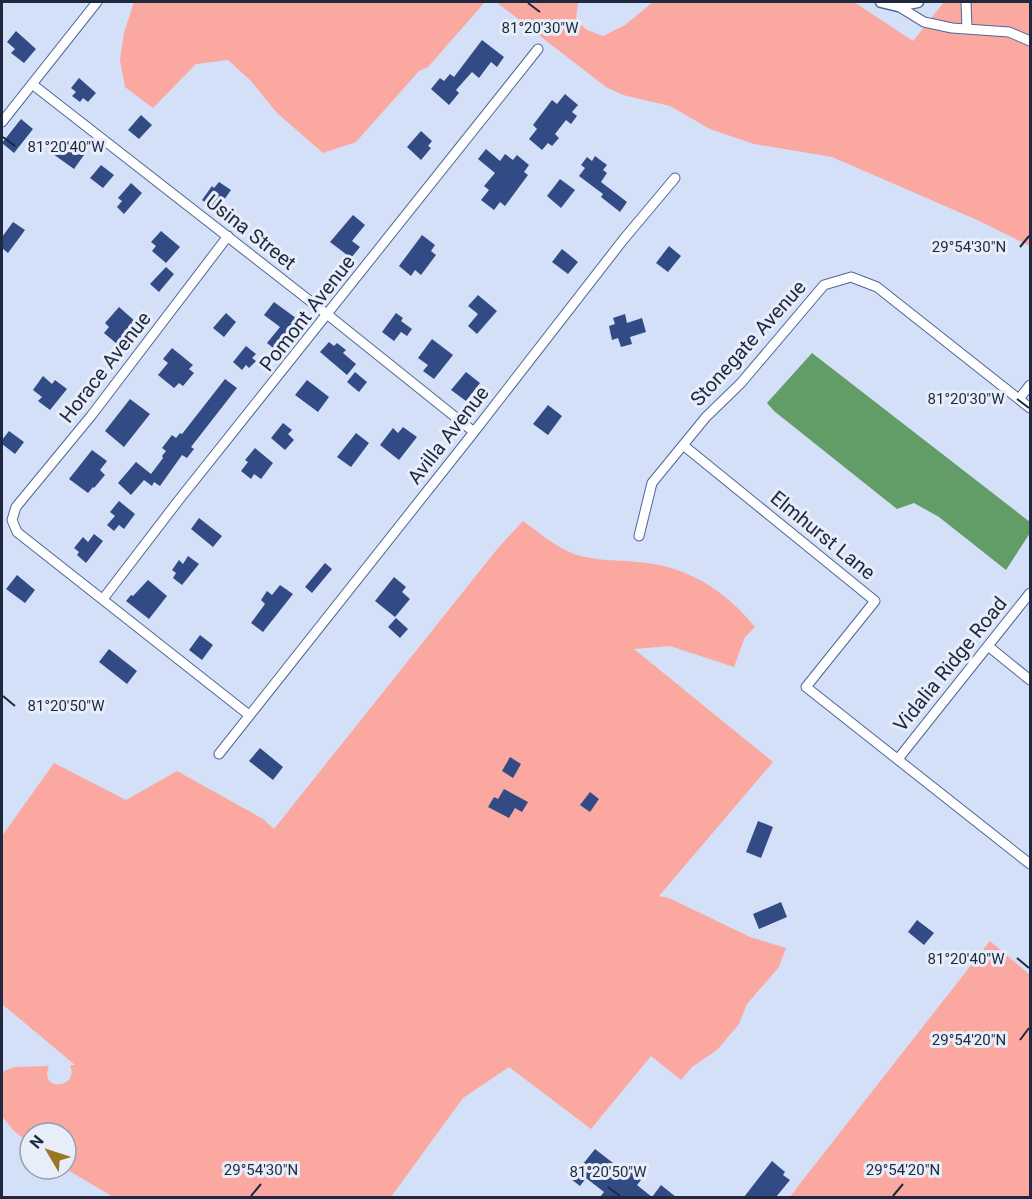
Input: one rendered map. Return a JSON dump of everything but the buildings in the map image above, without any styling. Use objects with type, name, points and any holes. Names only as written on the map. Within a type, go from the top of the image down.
[{"type":"street","points":[[2,122],[97,2]]},
{"type":"street","points":[[881,2],[898,6],[924,22],[952,28],[1009,32],[1030,41]]},
{"type":"street","points":[[898,6],[918,2]]},
{"type":"street","points":[[966,2],[967,28]]},
{"type":"street","name":"Pomont Avenue","points":[[104,599],[146,542],[538,50]]},
{"type":"street","name":"Usina Street","points":[[32,84],[228,236],[474,432]]},
{"type":"street","name":"Avilla Avenue","points":[[219,754],[474,432],[622,240],[675,178]]},
{"type":"street","name":"Horace Avenue","points":[[104,599],[17,532],[12,520],[16,507],[91,416],[228,236]]},
{"type":"street","name":"Stonegate Avenue","points":[[639,536],[652,483],[705,417],[741,383],[824,285],[852,277],[877,287],[1030,408]]},
{"type":"street","points":[[1019,399],[1030,385]]},
{"type":"street","name":"Elmhurst Lane","points":[[683,445],[875,600],[806,687],[898,759]]},
{"type":"street","name":"Vidalia Ridge Road","points":[[898,759],[1030,593]]},
{"type":"street","points":[[104,599],[249,715]]},
{"type":"street","points":[[988,646],[1030,680]]},
{"type":"street","points":[[898,759],[1030,864]]},
{"type":"shaded area","points":[[134,2],[485,2],[428,67],[419,71],[356,142],[323,153],[277,113],[251,81],[228,60],[196,64],[153,108],[125,87],[120,60],[124,33]]},
{"type":"shaded area","points":[[496,2],[578,2],[576,20],[587,30],[603,36],[625,25],[653,2],[854,2],[913,41],[944,2],[1030,2],[1030,246],[975,219],[832,157],[754,144],[710,129],[670,106],[623,95],[606,87]]},
{"type":"shaded area","points":[[812,353],[1030,522],[1030,533],[1006,570],[939,517],[914,503],[897,509],[774,411],[767,403]]},
{"type":"shaded area","points":[[523,521],[545,538],[577,555],[594,559],[655,564],[688,574],[731,602],[755,627],[745,637],[734,667],[670,646],[634,649],[773,762],[659,896],[669,898],[750,937],[786,948],[779,967],[747,1004],[739,1024],[717,1050],[692,1067],[681,1080],[651,1056],[591,1129],[509,1067],[463,1098],[391,1197],[115,1198],[78,1176],[78,1121],[18,1121],[18,1134],[13,1130],[2,1116],[2,1072],[14,1067],[49,1066],[47,1074],[49,1080],[59,1084],[69,1079],[72,1073],[70,1065],[75,1065],[2,1004],[2,836],[54,763],[126,800],[177,771],[263,819],[274,829],[498,548]]},
{"type":"shaded area","points":[[990,941],[1030,975],[1030,1197],[790,1197],[802,1181]]}]
